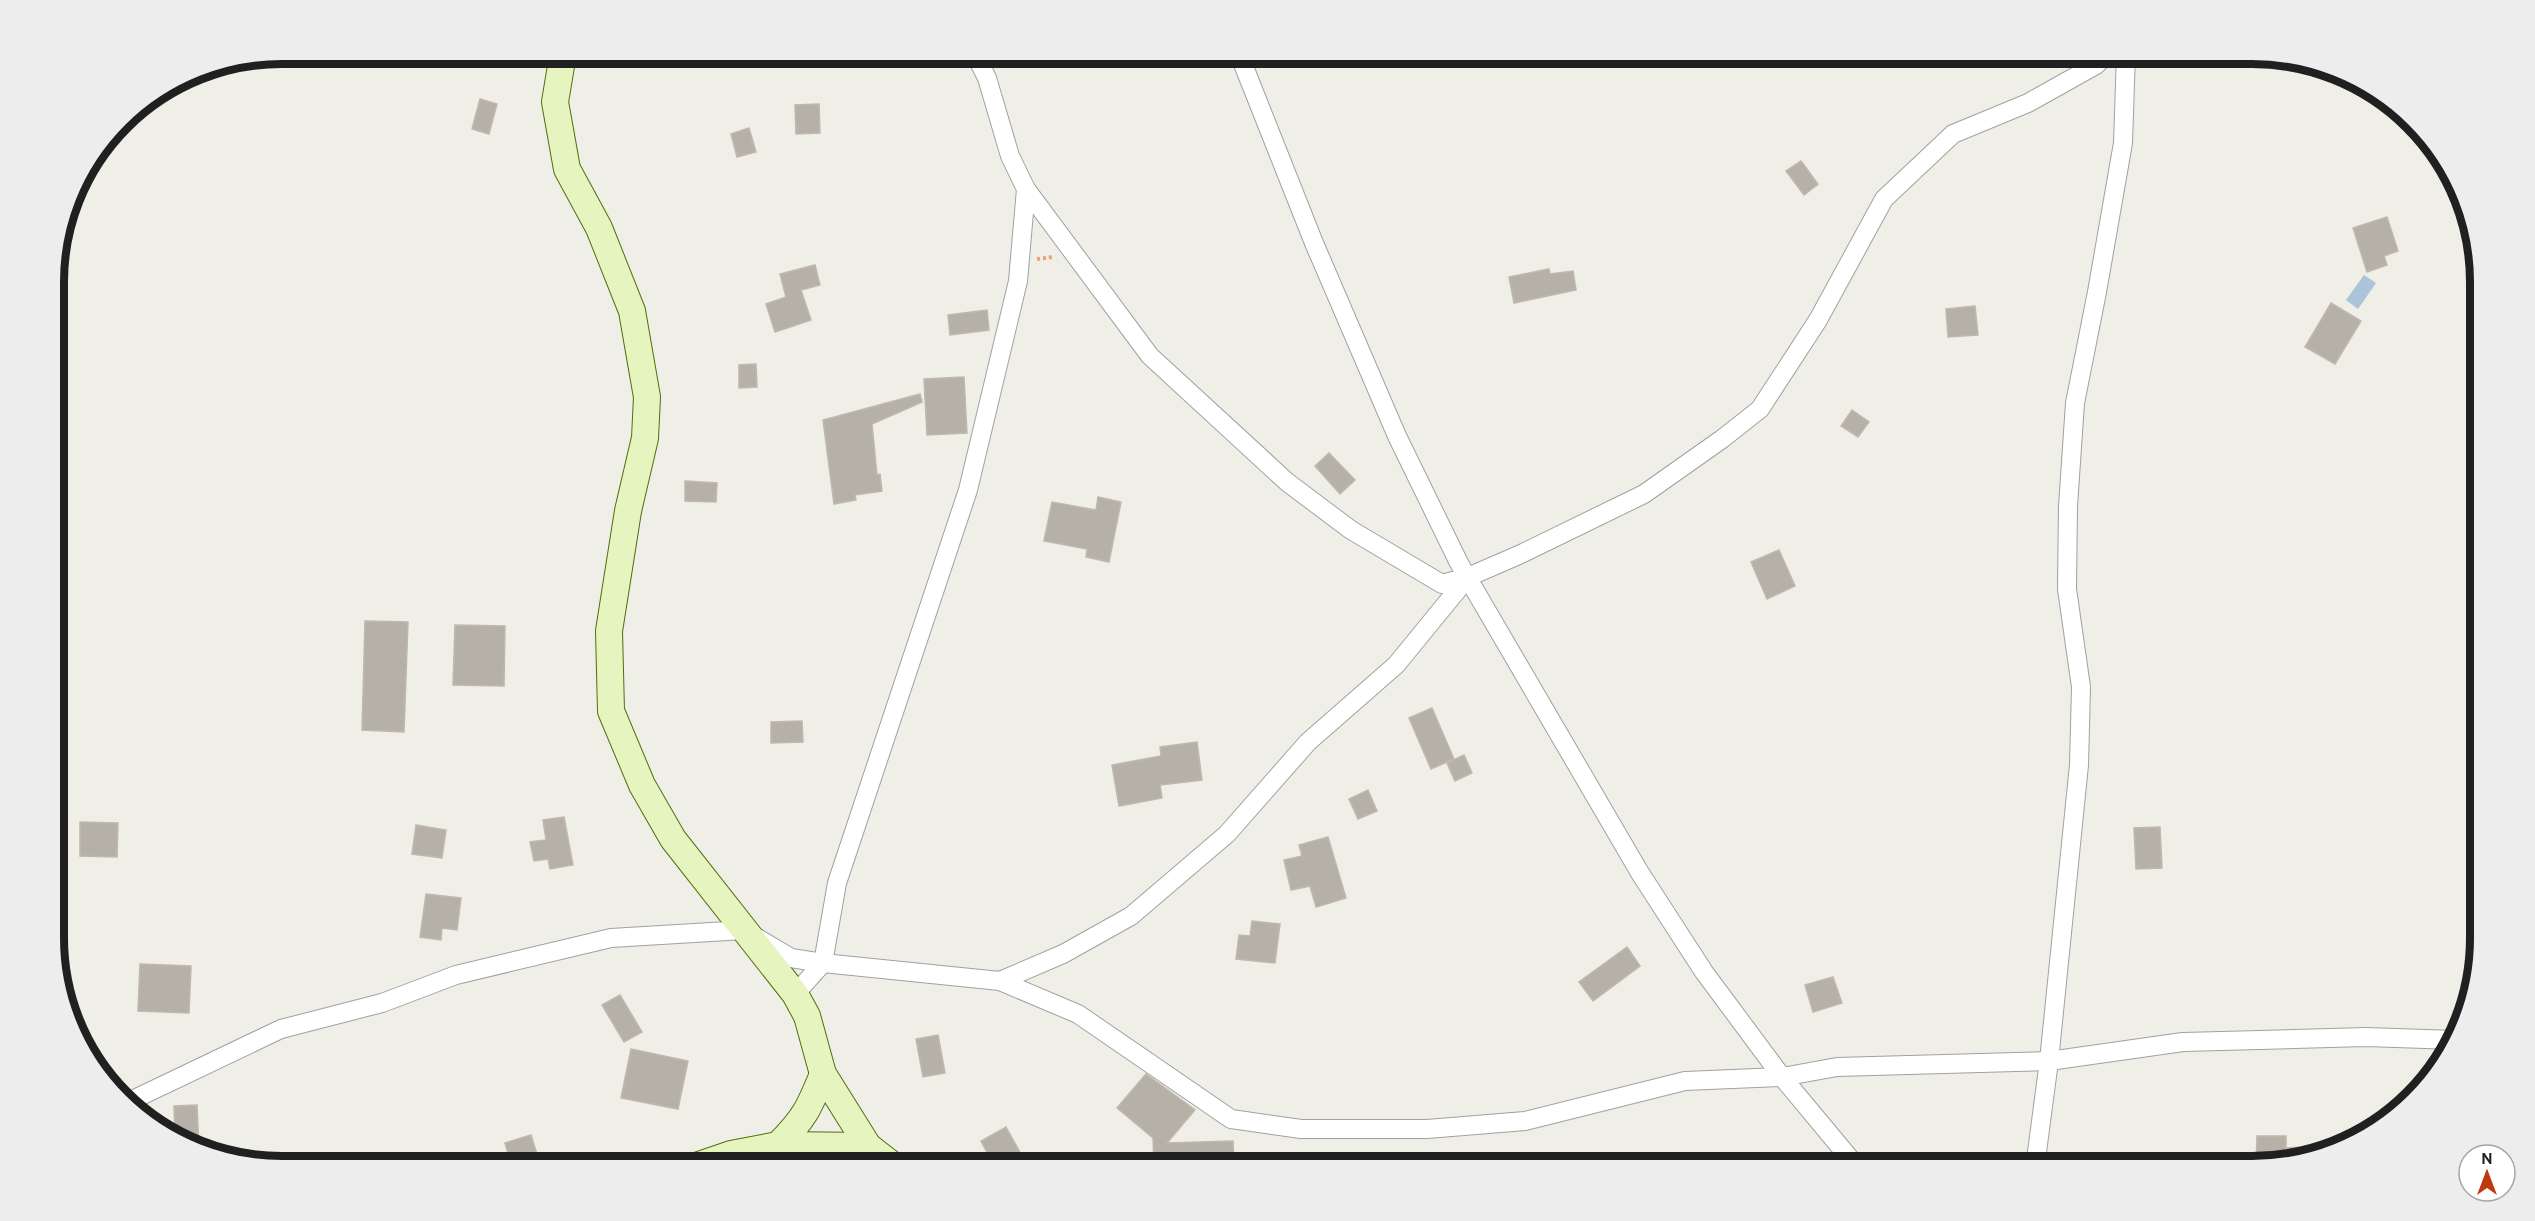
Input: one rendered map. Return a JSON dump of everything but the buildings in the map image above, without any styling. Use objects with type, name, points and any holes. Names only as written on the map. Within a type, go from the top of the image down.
[{"type":"main road","points":[[561,64],[555,102],[567,169],[599,228],[632,311],[647,397],[645,438],[628,511],[609,631],[611,711],[642,785],[674,839],[795,994],[807,1016],[823,1074],[868,1146],[881,1156]]},
{"type":"main road","points":[[778,1145],[807,1113],[823,1074]]},
{"type":"main road","points":[[725,1156],[778,1145],[868,1146]]},
{"type":"street","points":[[980,64],[987,78],[1010,156],[1026,189],[1150,356],[1287,482],[1351,530],[1442,584],[1468,577],[1521,554],[1644,494],[1760,409],[1818,320],[1884,199],[1953,134],[2028,103],[2097,64]]},
{"type":"street","points":[[1243,64],[1314,243],[1397,436],[1459,563],[1640,873],[1704,972],[1782,1077],[1848,1156]]},
{"type":"street","points":[[2036,1156],[2049,1061],[2079,765],[2081,687],[2067,589],[2068,506],[2075,403],[2123,143],[2127,64]]},
{"type":"street","points":[[795,994],[823,963],[837,883],[968,490],[1018,281],[1026,189]]},
{"type":"street","points":[[1000,981],[1063,954],[1131,916],[1218,841],[1308,742],[1396,665],[1468,577]]},
{"type":"street","points":[[135,1099],[281,1029],[382,1003],[456,975],[611,938],[744,930],[791,958],[1000,981],[1078,1014],[1231,1119],[1301,1129],[1427,1129],[1525,1121],[1685,1081],[1782,1077],[1837,1067],[2049,1061],[2183,1042],[2366,1037],[2445,1040]]},
{"type":"path","points":[[1020,267],[1038,258],[1058,257],[1079,261]]},
{"type":"water","points":[[2364,275],[2376,283],[2358,309],[2346,300]]}]
